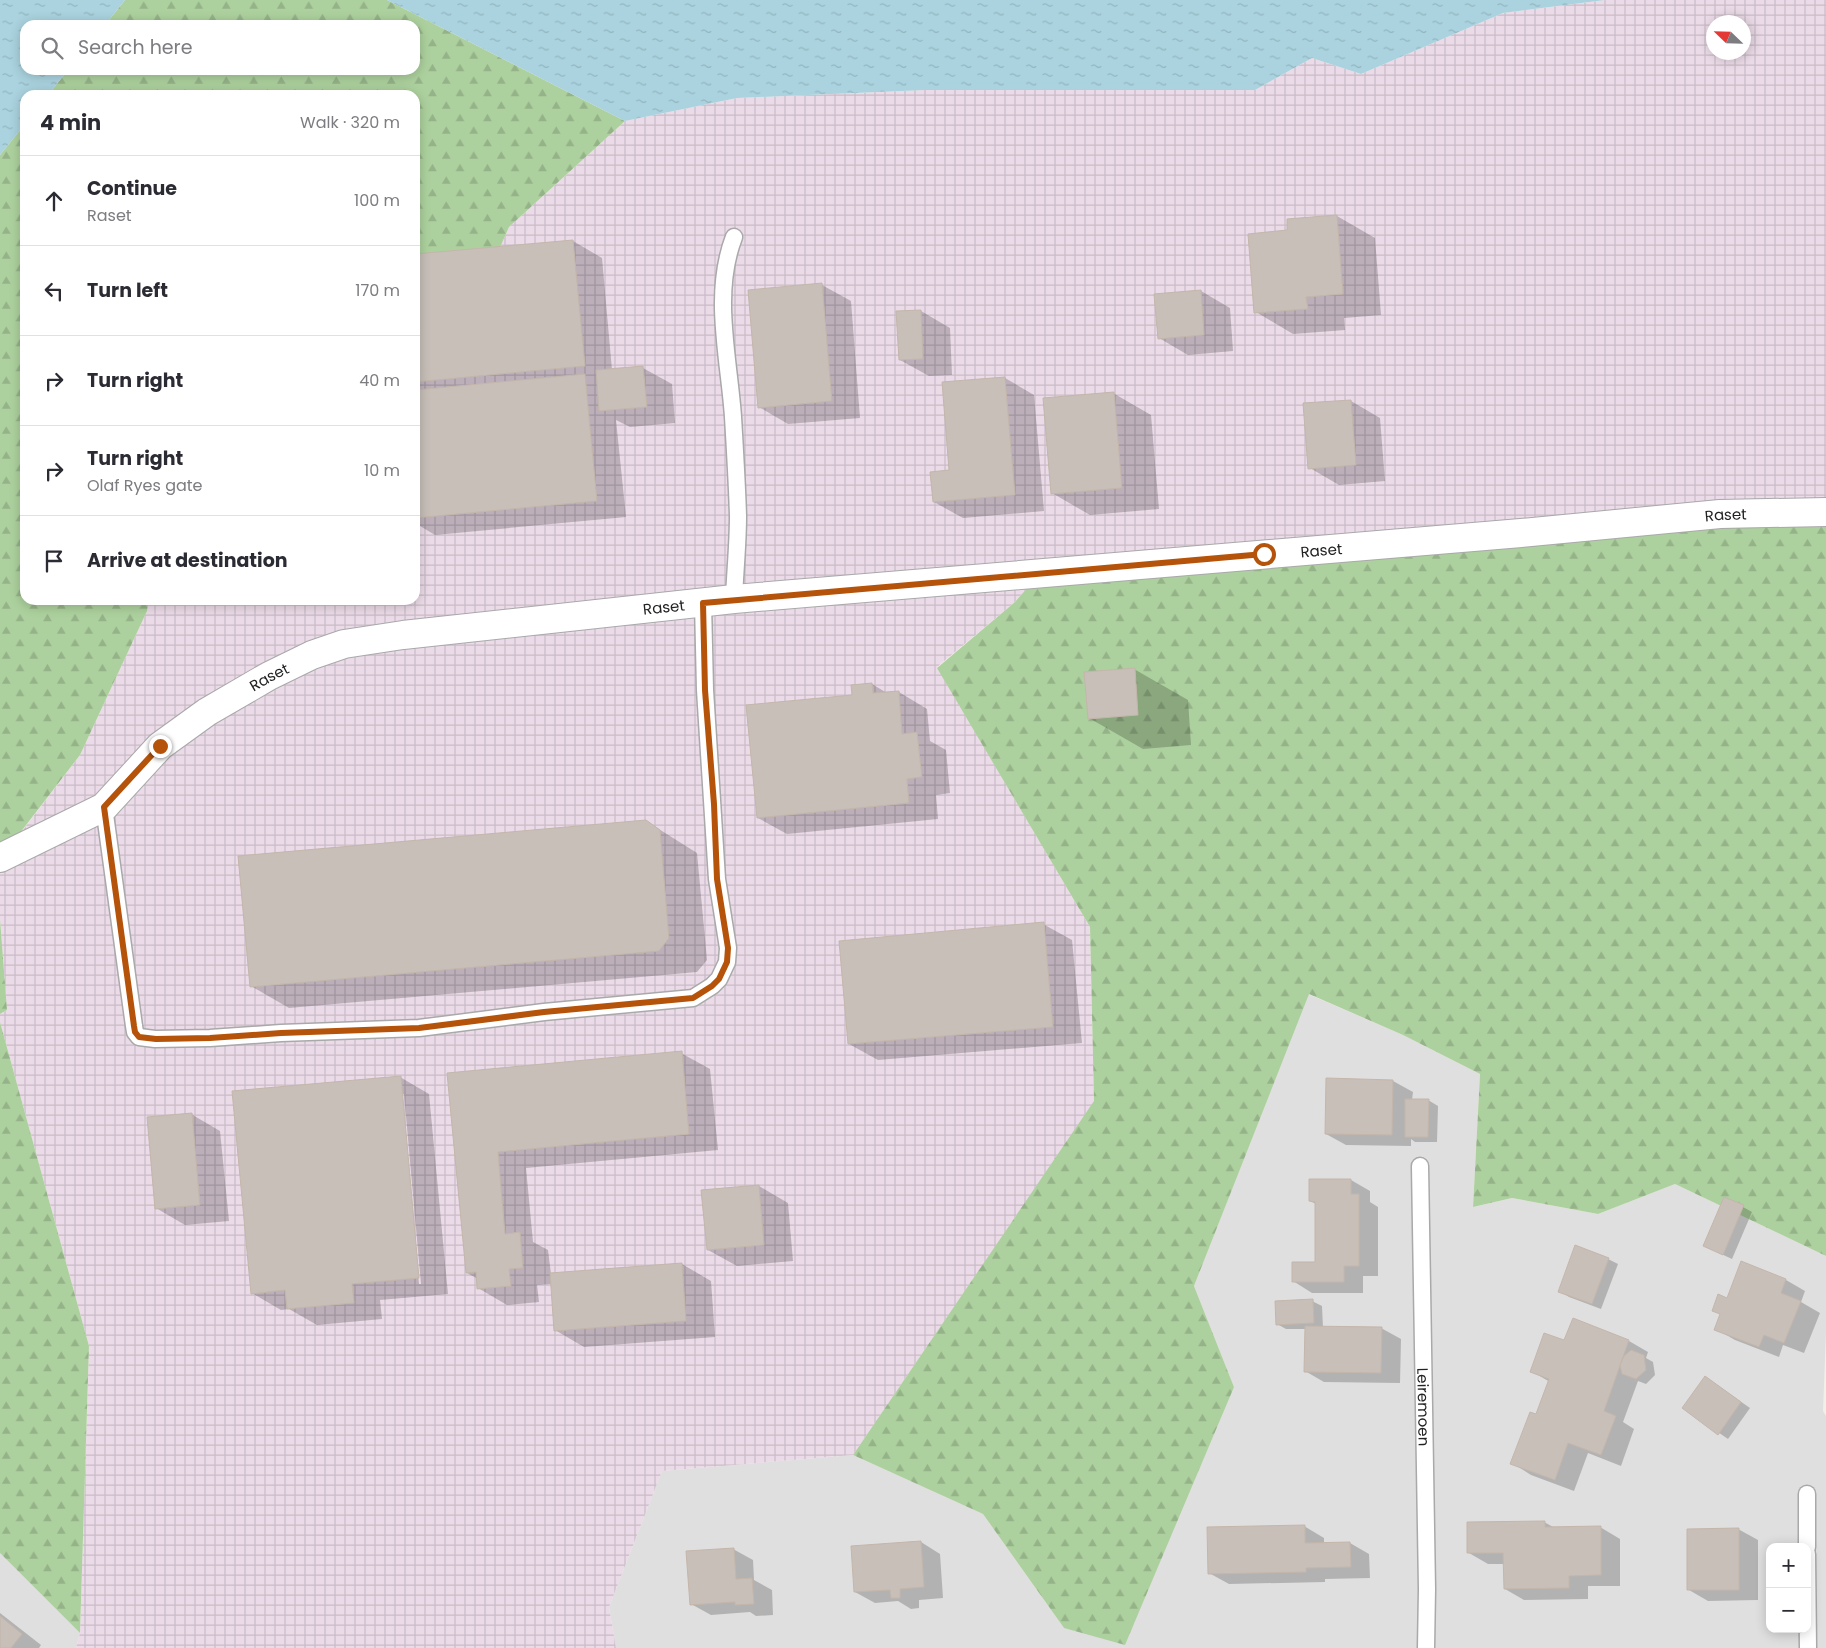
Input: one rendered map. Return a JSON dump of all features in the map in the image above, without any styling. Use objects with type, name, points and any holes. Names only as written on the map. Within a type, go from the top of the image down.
[{"type":"street","name":"Raset","points":[[104,807],[160,746],[207,712],[269,676],[312,655],[344,644],[421,632],[734,600],[1520,533],[1720,514],[1826,512]]},
{"type":"street","points":[[0,858],[104,807]]},
{"type":"lane","points":[[734,237],[727,255],[723,289],[725,353],[732,415],[738,516],[734,600]]},
{"type":"lane","points":[[104,807],[134,1026],[135,1032],[139,1037],[156,1039],[210,1038],[281,1033],[419,1028],[544,1012],[693,998],[712,986],[719,979],[727,962],[728,948],[717,879],[714,804],[705,690],[703,603]]},
{"type":"lane","name":"Leiremoen","points":[[1420,1166],[1428,1589],[1426,1648]]},
{"type":"lane","points":[[1807,1494],[1807,1543]]},
{"type":"lane","points":[[1807,1588],[1808,1648]]},
{"type":"shaded area","points":[[1605,0],[1826,0],[1826,501],[1779,499],[1050,562],[1015,602],[937,667],[1090,927],[1094,1102],[853,1455],[662,1471],[609,1607],[616,1648],[76,1648],[80,1633],[89,1346],[0,1022],[0,1014],[7,1010],[0,919],[0,860],[80,755],[148,605],[420,605],[420,283],[487,276],[509,227],[625,121],[737,98],[925,90],[1255,90],[1312,58],[1361,74],[1503,13]]},
{"type":"shaded area","points":[[1308,994],[1403,1035],[1480,1074],[1473,1207],[1512,1198],[1598,1214],[1675,1184],[1826,1256],[1823,1411],[1826,1416],[1826,1648],[616,1648],[609,1607],[662,1471],[853,1455],[983,1514],[1064,1628],[1234,1387],[1194,1286]]},
{"type":"shaded area","points":[[0,1553],[80,1633],[76,1648],[0,1648]]},
{"type":"green space","points":[[125,0],[387,0],[625,121],[509,227],[487,277],[420,283],[420,90],[52,90],[64,75],[420,75],[420,20],[109,20]]},
{"type":"green space","points":[[20,130],[20,605],[148,605],[80,755],[0,859],[0,155]]},
{"type":"green space","points":[[1779,499],[1826,501],[1826,1256],[1675,1184],[1598,1214],[1512,1198],[1473,1207],[1480,1074],[1403,1035],[1309,994],[1194,1286],[1234,1387],[1125,1645],[1064,1628],[983,1514],[853,1455],[1094,1101],[1090,927],[937,668],[1015,602],[1050,562]]},
{"type":"green space","points":[[0,919],[7,1010],[0,1014]]},
{"type":"green space","points":[[0,1022],[89,1346],[80,1633],[0,1553]]},
{"type":"water","points":[[0,0],[125,0],[109,20],[20,20],[20,75],[64,75],[52,90],[20,90],[20,130],[0,155]]},
{"type":"water","points":[[387,0],[1605,0],[1503,13],[1361,74],[1312,58],[1255,90],[925,90],[737,98],[625,121]]},
{"type":"building","points":[[1337,215],[1343,294],[1306,297],[1308,309],[1254,313],[1248,234],[1287,230],[1287,219]]},
{"type":"building","points":[[573,240],[585,366],[420,382],[420,254]]},
{"type":"building","points":[[822,283],[832,401],[758,408],[748,290]]},
{"type":"building","points":[[1201,290],[1204,335],[1158,339],[1154,294]]},
{"type":"building","points":[[921,310],[923,359],[899,360],[896,311]]},
{"type":"building","points":[[643,366],[647,407],[599,411],[596,370]]},
{"type":"building","points":[[585,374],[597,501],[420,518],[420,390]]},
{"type":"building","points":[[1005,377],[1015,495],[933,502],[930,472],[949,470],[942,382]]},
{"type":"building","points":[[1114,392],[1122,488],[1051,494],[1043,398]]},
{"type":"building","points":[[1351,400],[1356,465],[1308,469],[1303,403]]},
{"type":"building","points":[[1135,668],[1138,715],[1088,719],[1084,672]]},
{"type":"building","points":[[872,683],[873,693],[899,691],[902,734],[917,732],[922,777],[907,779],[909,803],[757,818],[746,705],[852,695],[851,685]]},
{"type":"building","points":[[646,820],[660,830],[669,938],[659,951],[250,987],[238,856]]},
{"type":"building","points":[[1044,922],[1053,1027],[848,1044],[839,941]]},
{"type":"building","points":[[682,1051],[689,1134],[498,1152],[505,1234],[520,1232],[523,1268],[509,1269],[511,1286],[477,1289],[476,1272],[466,1273],[447,1073]]},
{"type":"building","points":[[401,1076],[419,1278],[352,1284],[354,1303],[287,1309],[285,1290],[251,1294],[232,1091]]},
{"type":"building","points":[[1326,1078],[1393,1080],[1392,1135],[1325,1134]]},
{"type":"building","points":[[1405,1099],[1429,1099],[1428,1137],[1405,1137]]},
{"type":"building","points":[[192,1113],[200,1205],[155,1209],[147,1117]]},
{"type":"building","points":[[1309,1179],[1351,1179],[1351,1194],[1359,1194],[1359,1266],[1344,1266],[1344,1282],[1292,1282],[1292,1262],[1315,1262],[1315,1202],[1309,1201]]},
{"type":"building","points":[[759,1185],[764,1245],[707,1250],[701,1190]]},
{"type":"building","points":[[1724,1197],[1744,1205],[1723,1255],[1703,1246]]},
{"type":"building","points":[[1575,1245],[1609,1258],[1592,1304],[1558,1292]]},
{"type":"building","points":[[1741,1261],[1786,1279],[1781,1293],[1801,1301],[1784,1343],[1764,1335],[1759,1347],[1714,1330],[1720,1314],[1712,1311],[1718,1294],[1727,1298]]},
{"type":"building","points":[[682,1263],[686,1321],[554,1331],[550,1273]]},
{"type":"building","points":[[1313,1299],[1314,1323],[1276,1325],[1275,1301]]},
{"type":"building","points":[[1573,1318],[1629,1340],[1604,1411],[1616,1416],[1601,1455],[1568,1443],[1555,1480],[1510,1464],[1530,1412],[1536,1414],[1549,1379],[1530,1372],[1544,1333],[1564,1340]]},
{"type":"building","points":[[1305,1326],[1382,1327],[1381,1373],[1304,1372]]},
{"type":"building","points":[[1631,1350],[1644,1355],[1646,1370],[1636,1379],[1622,1374],[1620,1365],[1624,1356]]},
{"type":"building","points":[[1705,1376],[1741,1402],[1718,1435],[1682,1408]]},
{"type":"building","points":[[1545,1521],[1545,1527],[1601,1526],[1601,1575],[1569,1576],[1569,1588],[1504,1589],[1503,1553],[1467,1553],[1467,1522]]},
{"type":"building","points":[[1305,1525],[1305,1543],[1350,1542],[1351,1567],[1306,1568],[1306,1572],[1208,1574],[1207,1527]]},
{"type":"building","points":[[1739,1528],[1739,1590],[1687,1590],[1687,1529]]},
{"type":"building","points":[[921,1541],[924,1587],[900,1589],[900,1598],[891,1598],[890,1590],[854,1592],[851,1546]]},
{"type":"building","points":[[734,1548],[736,1579],[752,1578],[754,1604],[735,1605],[735,1602],[690,1605],[686,1551]]},
{"type":"building","points":[[0,1616],[22,1634],[11,1648],[0,1648]]},
{"type":"route","points":[[160,746],[104,807],[134,1026],[135,1032],[139,1037],[156,1039],[210,1038],[281,1033],[419,1028],[544,1012],[693,998],[712,986],[719,979],[727,962],[728,948],[717,879],[714,804],[705,690],[703,603],[1264,554]]}]
